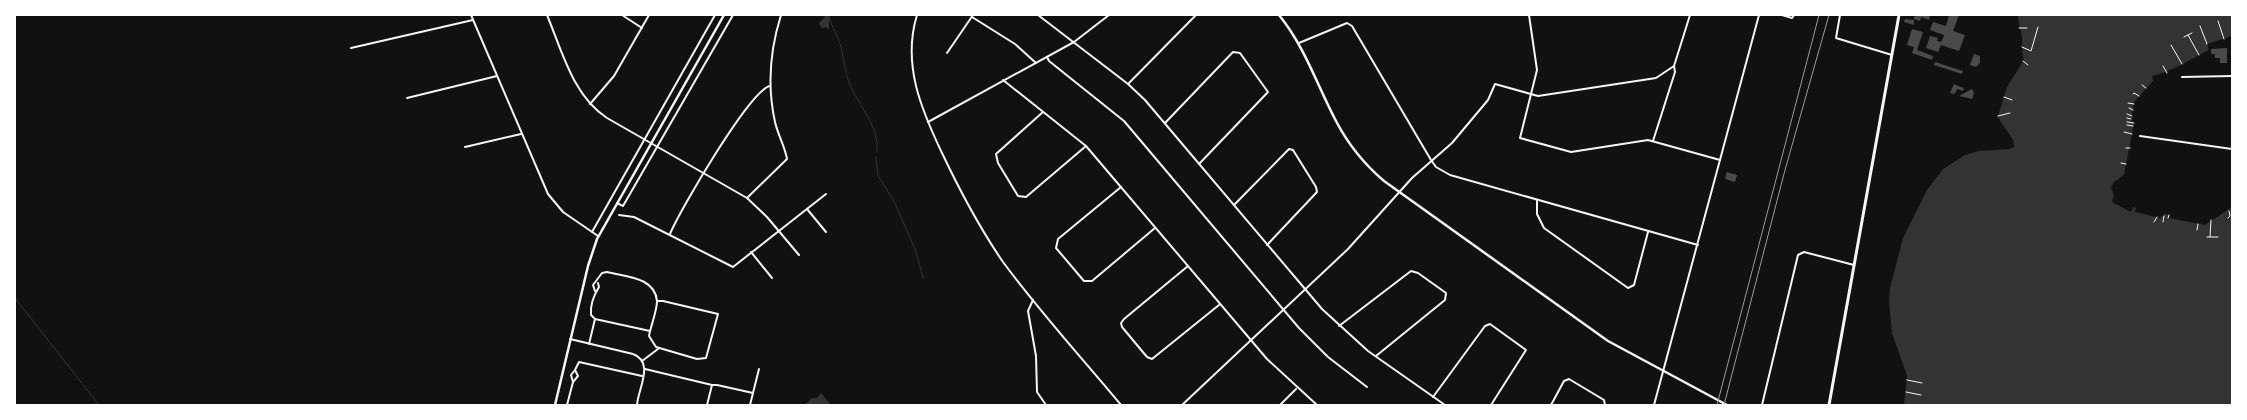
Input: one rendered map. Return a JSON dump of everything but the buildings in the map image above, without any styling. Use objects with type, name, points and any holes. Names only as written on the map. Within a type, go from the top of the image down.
[{"type":"main road","points":[[1829,405],[1899,15]]},
{"type":"street","points":[[471,15],[543,185],[552,199],[570,217],[598,238]]},
{"type":"street","points":[[547,15],[575,82],[590,104],[603,115],[747,198],[799,255]]},
{"type":"street","points":[[622,15],[642,28]]},
{"type":"street","points":[[590,104],[613,77],[649,15]]},
{"type":"street","points":[[592,232],[715,15]]},
{"type":"street","points":[[555,405],[588,266],[598,238],[724,15]]},
{"type":"street","points":[[617,203],[623,206],[734,15]]},
{"type":"street","points":[[747,198],[787,159],[775,123],[770,86],[773,48],[782,15]]},
{"type":"street","points":[[917,15],[911,61],[917,92],[928,122],[970,209],[1003,261],[1121,405]]},
{"type":"street","points":[[1038,15],[1128,84],[1165,123],[1305,289],[1339,326],[1376,356],[1445,405]]},
{"type":"street","points":[[928,122],[1074,42],[1109,15]]},
{"type":"street","points":[[1128,84],[1196,15]]},
{"type":"street","points":[[1279,15],[1299,44],[1335,119],[1347,139],[1369,167],[1398,193],[1602,337],[1726,405]]},
{"type":"street","points":[[1529,15],[1537,67],[1520,138],[1571,152],[1641,140],[1654,141],[1720,160]]},
{"type":"street","points":[[1654,141],[1690,15]]},
{"type":"street","points":[[1654,405],[1759,15]]},
{"type":"street","points":[[1782,15],[1792,18],[1794,16]]},
{"type":"street","points":[[1840,15],[1836,38],[1892,55]]},
{"type":"street","points":[[947,53],[973,16],[1014,44],[1036,63]]},
{"type":"street","points":[[351,48],[473,20]]},
{"type":"street","points":[[1299,44],[1346,23],[1352,26],[1432,160],[1436,166],[1450,175],[1698,245]]},
{"type":"street","points":[[1165,123],[1233,52],[1240,53],[1268,92],[1199,164]]},
{"type":"street","points":[[1047,57],[1124,121],[1283,310],[1328,357],[1367,387]]},
{"type":"street","points":[[1182,405],[1348,249],[1398,193],[1460,134],[1488,100],[1495,84],[1538,96],[1656,78],[1674,66]]},
{"type":"street","points":[[407,98],[497,76]]},
{"type":"street","points":[[2182,77],[2232,76]]},
{"type":"street","points":[[1003,80],[1086,146],[1251,341],[1296,388],[1316,405]]},
{"type":"street","points":[[670,234],[704,172],[746,110],[770,86]]},
{"type":"street","points":[[1043,112],[996,154],[998,163],[1018,196],[1026,197],[1086,146]]},
{"type":"street","points":[[465,147],[521,134]]},
{"type":"street","points":[[2140,136],[2232,148]]},
{"type":"street","points":[[1234,205],[1289,149],[1293,150],[1317,192],[1267,244]]},
{"type":"street","points":[[1121,187],[1058,239],[1056,248],[1069,264],[1084,281],[1092,281],[1156,228]]},
{"type":"street","points":[[619,214],[634,217],[733,267],[826,194]]},
{"type":"street","points":[[1537,201],[1537,214],[1544,228],[1628,288],[1634,285],[1648,232]]},
{"type":"street","points":[[806,209],[826,232]]},
{"type":"street","points":[[751,252],[772,278]]},
{"type":"street","points":[[1762,405],[1798,255],[1804,252],[1854,265]]},
{"type":"street","points":[[1188,266],[1122,321],[1122,327],[1147,357],[1152,359],[1156,357],[1220,304]]},
{"type":"street","points":[[1339,326],[1411,271],[1418,273],[1446,293],[1445,300],[1376,356]]},
{"type":"street","points":[[589,344],[594,319],[591,315],[595,291],[593,285],[602,273],[607,272],[643,281],[654,290],[657,301],[650,331],[651,341],[658,349],[697,359],[706,358],[718,314],[657,301]]},
{"type":"street","points":[[595,291],[600,287],[597,282]]},
{"type":"street","points":[[1034,300],[1028,311],[1036,356],[1037,392],[1046,405]]},
{"type":"street","points":[[594,319],[650,331]]},
{"type":"street","points":[[1433,397],[1485,326],[1490,324],[1526,350],[1491,405]]},
{"type":"street","points":[[570,339],[633,354],[642,360],[645,369],[637,405]]},
{"type":"street","points":[[642,360],[658,349]]},
{"type":"street","points":[[573,382],[571,375],[579,362],[643,377]]},
{"type":"street","points":[[645,369],[753,393]]},
{"type":"street","points":[[750,405],[759,369]]},
{"type":"street","points":[[567,405],[573,382],[578,376],[575,370]]},
{"type":"street","points":[[1551,405],[1567,379],[1604,400],[1605,405]]},
{"type":"street","points":[[707,405],[712,385]]},
{"type":"street","points":[[1280,405],[1296,388]]},
{"type":"path","points":[[2218,21],[2224,39]]},
{"type":"path","points":[[2200,26],[2207,44]]},
{"type":"path","points":[[2022,47],[2031,51],[2038,27]]},
{"type":"path","points":[[2019,28],[2027,28]]},
{"type":"path","points":[[2184,37],[2192,33]]},
{"type":"path","points":[[2188,35],[2199,55]]},
{"type":"path","points":[[2171,45],[2182,64]]},
{"type":"path","points":[[2023,61],[2028,65]]},
{"type":"path","points":[[2163,66],[2167,73]]},
{"type":"path","points":[[2142,85],[2146,88]]},
{"type":"path","points":[[2133,94],[2139,96]]},
{"type":"path","points":[[2004,97],[2012,100]]},
{"type":"path","points":[[2128,103],[2134,104]]},
{"type":"path","points":[[2129,108],[2134,110]]},
{"type":"path","points":[[1998,116],[2010,113]]},
{"type":"path","points":[[2127,118],[2132,118],[2128,114]]},
{"type":"path","points":[[2127,122],[2134,123]]},
{"type":"path","points":[[2127,125],[2133,126]]},
{"type":"path","points":[[2124,132],[2132,134]]},
{"type":"path","points":[[2121,163],[2126,164]]},
{"type":"path","points":[[2228,218],[2230,216],[2229,211]]},
{"type":"path","points":[[2164,216],[2164,222]]},
{"type":"path","points":[[2154,222],[2157,217]]},
{"type":"path","points":[[2211,220],[2208,237],[2218,238]]},
{"type":"path","points":[[2197,230],[2198,224]]},
{"type":"path","points":[[1907,380],[1922,383]]},
{"type":"path","points":[[1906,392],[1921,395]]},
{"type":"shaded area","points":[[823,15],[829,15],[829,30],[826,27],[822,29],[819,23],[825,17]]},
{"type":"shaded area","points":[[2018,15],[2232,15],[2232,36],[2207,44],[2209,50],[2174,68],[2152,76],[2153,81],[2134,102],[2131,120],[2134,123],[2124,175],[2114,182],[2111,187],[2114,196],[2112,201],[2114,203],[2131,212],[2133,207],[2136,208],[2135,212],[2160,218],[2165,214],[2170,215],[2169,218],[2205,225],[2232,207],[2232,405],[1904,405],[1907,376],[1892,333],[1889,302],[1890,288],[1903,238],[1927,190],[1943,169],[1965,155],[1979,151],[2014,147],[2013,140],[1998,116],[2007,87],[2024,60]]},
{"type":"shaded area","points":[[821,393],[831,405],[805,405],[812,398],[817,398]]},
{"type":"waterway","points":[[829,15],[841,47],[850,85],[875,133],[877,152]]},
{"type":"waterway","points":[[876,157],[878,176],[895,203],[916,252],[923,278]]},
{"type":"waterway","points":[[15,298],[99,405]]},
{"type":"tram line","points":[[1724,405],[1785,170],[1829,15]]},
{"type":"railway","points":[[1717,405],[1819,15]]}]
